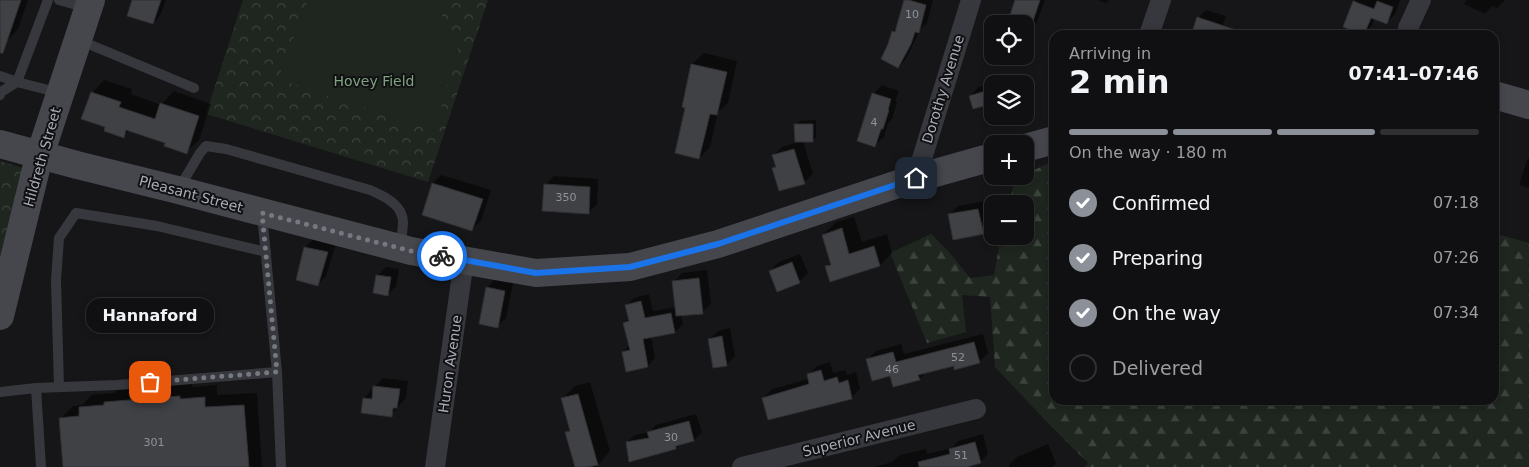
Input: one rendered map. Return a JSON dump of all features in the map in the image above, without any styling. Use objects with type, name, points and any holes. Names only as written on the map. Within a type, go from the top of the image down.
[{"type":"main road","name":"Hildreth Street","points":[[0,316],[40,155],[90,4]]},
{"type":"main road","points":[[1499,96],[1529,105]]},
{"type":"main road","points":[[1034,146],[1049,141]]},
{"type":"main road","name":"Pleasant Street","points":[[0,144],[400,248],[536,273],[630,267],[718,244],[916,178],[984,159]]},
{"type":"street","name":"Dorothy Avenue","points":[[916,178],[971,0]]},
{"type":"street","points":[[1151,30],[1161,0]]},
{"type":"street","points":[[1408,30],[1421,0]]},
{"type":"street","name":"Huron Avenue","points":[[435,467],[464,260]]},
{"type":"street","name":"Superior Avenue","points":[[742,467],[976,409]]},
{"type":"lane","points":[[0,95],[1,92],[17,82],[48,0]]},
{"type":"lane","points":[[59,0],[90,4]]},
{"type":"lane","points":[[78,39],[194,88]]},
{"type":"lane","points":[[0,76],[60,94]]},
{"type":"lane","points":[[178,190],[206,146],[226,150],[383,195],[396,206],[403,220],[400,248]]},
{"type":"lane","points":[[59,387],[56,280],[59,238],[76,213],[157,226],[266,252]]},
{"type":"lane","points":[[262,213],[277,372],[281,467]]},
{"type":"lane","points":[[0,392],[36,388],[118,385],[277,372]]},
{"type":"lane","points":[[36,388],[41,467]]},
{"type":"green space","name":"Hovey Field","points":[[243,0],[488,0],[428,182],[206,114]]},
{"type":"green space","points":[[308,0],[435,0],[458,50],[434,131],[278,79]]},
{"type":"green space","points":[[0,161],[26,169],[0,261]]},
{"type":"green space","points":[[1049,163],[1049,405],[1499,405],[1499,238],[1501,235],[1529,243],[1529,467],[1085,467],[1088,463],[995,367],[990,297],[962,295],[966,332],[927,343],[890,253],[931,234],[949,252],[970,278],[994,275],[999,245],[1034,245],[1034,195],[1011,195],[1014,185],[1034,185],[1034,170]]},
{"type":"building","points":[[0,0],[21,0],[3,53],[0,53]]},
{"type":"building","points":[[132,0],[161,0],[153,24],[127,16]]},
{"type":"building","points":[[904,0],[926,5],[919,33],[915,32],[911,44],[898,68],[881,59],[892,31],[895,32]]},
{"type":"building","points":[[1015,0],[1040,0],[1034,18],[1034,15],[1010,15]]},
{"type":"building","points":[[1353,1],[1374,9],[1377,1],[1393,7],[1387,24],[1371,18],[1366,30],[1351,30],[1343,27]]},
{"type":"building","points":[[1197,17],[1236,30],[1193,30]]},
{"type":"building","points":[[691,64],[727,72],[717,115],[710,114],[699,159],[675,153],[685,108],[682,107]]},
{"type":"building","points":[[984,91],[984,106],[973,109],[969,96]]},
{"type":"building","points":[[91,92],[121,102],[119,107],[155,119],[160,103],[199,116],[187,154],[164,146],[165,143],[126,130],[124,138],[104,131],[105,127],[81,119]]},
{"type":"building","points":[[872,93],[891,99],[883,129],[881,129],[875,147],[857,141]]},
{"type":"building","points":[[794,124],[813,124],[813,142],[795,142]]},
{"type":"building","points":[[794,149],[805,184],[779,191],[772,168],[776,167],[772,155]]},
{"type":"building","points":[[432,183],[483,199],[472,231],[422,215]]},
{"type":"building","points":[[544,184],[590,187],[589,214],[542,211]]},
{"type":"building","points":[[978,209],[984,234],[953,240],[948,214]]},
{"type":"building","points":[[842,228],[849,254],[874,246],[880,266],[830,282],[825,266],[831,265],[822,235]]},
{"type":"building","points":[[304,247],[328,252],[318,286],[296,280]]},
{"type":"building","points":[[792,262],[800,283],[777,292],[769,271]]},
{"type":"building","points":[[376,275],[391,277],[388,296],[373,293]]},
{"type":"building","points":[[699,278],[703,314],[676,316],[672,281]]},
{"type":"building","points":[[486,287],[505,291],[498,328],[479,324]]},
{"type":"building","points":[[641,301],[645,318],[671,313],[675,333],[643,339],[648,367],[626,372],[622,352],[630,350],[623,323],[629,321],[625,305]]},
{"type":"building","points":[[722,336],[727,366],[713,368],[708,339]]},
{"type":"building","points":[[974,342],[980,363],[954,370],[954,366],[918,375],[920,380],[893,387],[890,376],[872,381],[866,359],[893,352],[896,362]]},
{"type":"building","points":[[821,370],[824,381],[837,377],[839,383],[848,380],[852,399],[768,420],[762,398],[809,384],[807,374]]},
{"type":"building","points":[[373,386],[400,389],[397,408],[393,408],[392,417],[361,413],[363,398],[372,399]]},
{"type":"building","points":[[578,394],[598,465],[575,467],[565,432],[570,431],[561,398]]},
{"type":"building","points":[[180,396],[180,399],[205,397],[205,407],[244,405],[249,467],[63,467],[59,418],[79,416],[79,407],[104,405],[104,402]]},
{"type":"building","points":[[689,421],[694,441],[676,446],[676,449],[629,462],[626,442],[649,438],[647,432]]},
{"type":"building","points":[[975,442],[981,463],[967,467],[919,467],[918,462],[950,454],[949,449]]},
{"type":"way so far","points":[[150,382],[277,372],[262,213],[411,251],[442,256]]},
{"type":"place","name":"Hannaford","points":[[150,382]]},
{"type":"route","points":[[442,256],[536,273],[630,267],[718,244],[916,178]]}]
